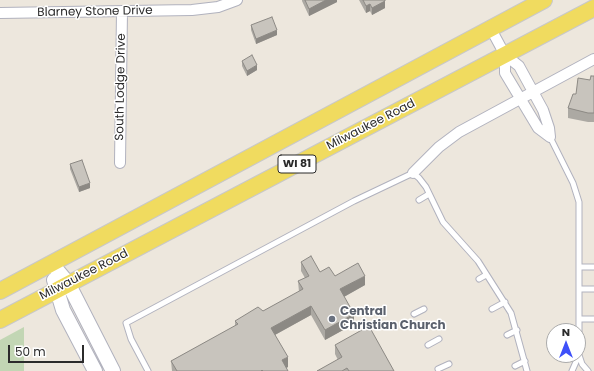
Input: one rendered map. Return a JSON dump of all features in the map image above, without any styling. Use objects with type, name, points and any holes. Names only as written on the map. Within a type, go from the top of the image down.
[{"type":"main road","name":"Milwaukee Road","points":[[0,291],[544,0]]},
{"type":"main road","name":"Milwaukee Road","points":[[0,320],[62,286],[594,8]]},
{"type":"street","name":"Blarney Stone Drive","points":[[0,13],[192,10],[218,7],[237,0]]},
{"type":"street","name":"South Lodge Drive","points":[[120,163],[122,12]]},
{"type":"street","points":[[491,29],[505,55],[519,66],[533,91],[543,110],[549,128],[550,137]]},
{"type":"street","points":[[505,55],[505,73],[538,128],[550,137]]},
{"type":"street","points":[[413,173],[438,147],[459,132],[519,98],[594,59]]},
{"type":"street","points":[[52,264],[62,286],[113,371]]},
{"type":"street","points":[[62,286],[63,310],[95,371]]},
{"type":"lane","points":[[550,137],[573,183],[579,202],[580,323]]},
{"type":"lane","points":[[148,371],[131,340],[126,323],[347,205],[413,173],[419,178],[429,194],[443,222],[478,261],[505,302],[517,330],[527,371]]},
{"type":"lane","points":[[419,200],[429,194]]},
{"type":"lane","points":[[580,267],[594,266]]},
{"type":"lane","points":[[479,279],[486,275]]},
{"type":"lane","points":[[580,289],[594,289]]},
{"type":"lane","points":[[492,309],[505,302]]},
{"type":"lane","points":[[414,314],[424,309]]},
{"type":"lane","points":[[580,319],[594,319]]},
{"type":"lane","points":[[507,334],[517,330]]},
{"type":"lane","points":[[428,345],[439,339]]},
{"type":"lane","points":[[515,366],[525,361]]},
{"type":"lane","points":[[582,363],[588,371]]},
{"type":"lane","points":[[438,370],[449,364]]},
{"type":"green space","points":[[24,327],[24,371],[0,371],[0,340]]},
{"type":"building","points":[[305,0],[326,0],[309,9]]},
{"type":"building","points":[[363,0],[385,1],[372,8],[370,4],[366,6]]},
{"type":"building","points":[[272,17],[277,30],[256,39],[251,25]]},
{"type":"building","points":[[252,55],[257,65],[247,71],[242,61]]},
{"type":"building","points":[[591,76],[594,76],[594,113],[568,108],[573,94],[576,94],[578,78],[590,80]]},
{"type":"building","points":[[82,160],[90,183],[79,187],[70,164]]},
{"type":"building","name":"Central Christian Church","points":[[311,256],[320,272],[329,267],[335,276],[358,263],[365,276],[340,289],[354,314],[325,330],[311,306],[271,328],[288,357],[282,360],[288,371],[177,371],[171,361],[238,324],[235,321],[258,307],[263,311],[303,289],[298,281],[309,276],[301,262]]},
{"type":"building","name":"Central Christian Church","points":[[369,326],[394,371],[349,371],[347,368],[342,371],[317,371],[342,357],[335,345]]},
{"type":"place","name":"Central Christian Church","points":[[332,319]]}]
